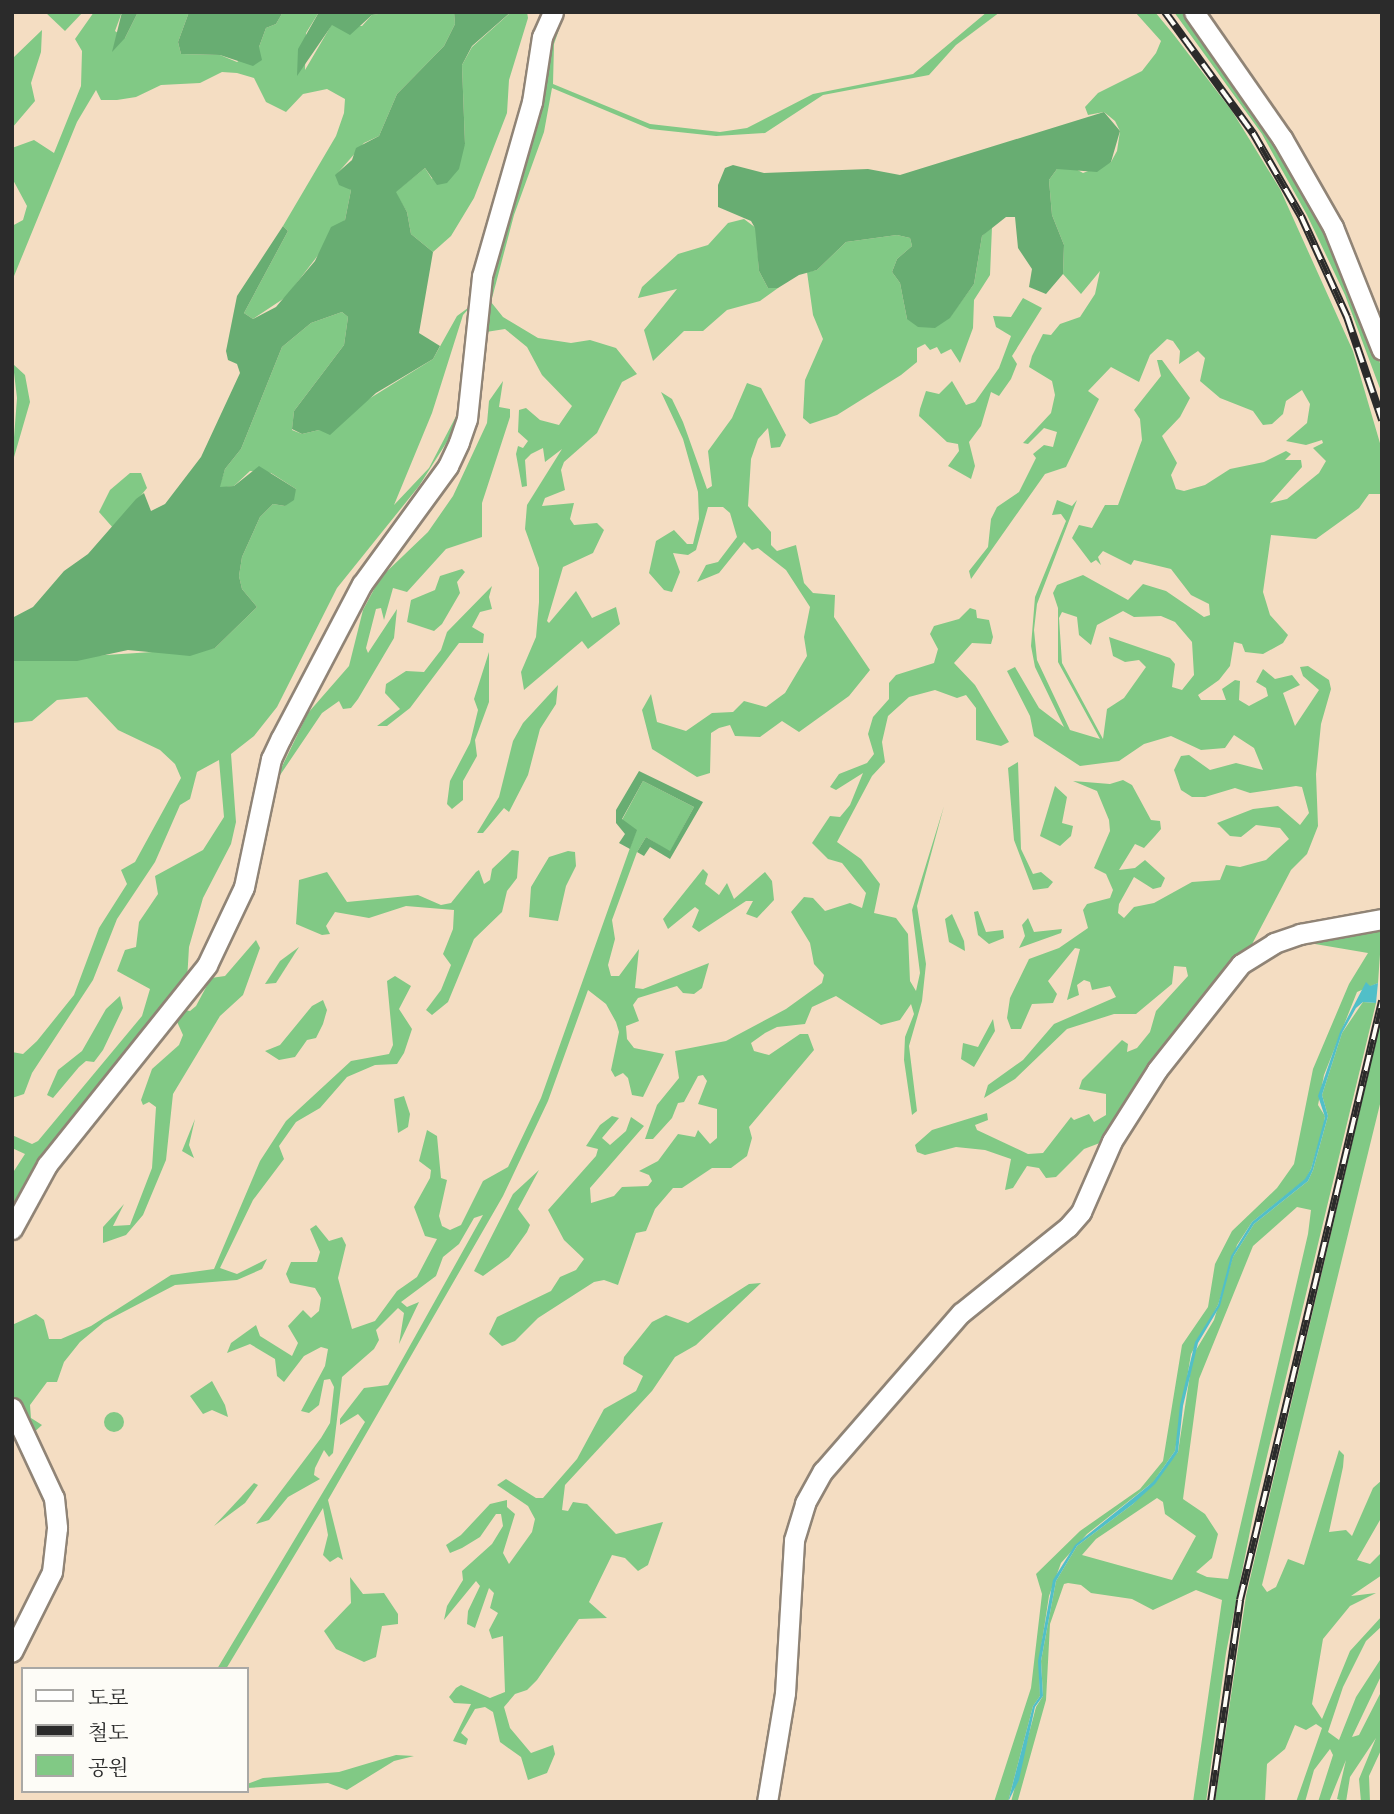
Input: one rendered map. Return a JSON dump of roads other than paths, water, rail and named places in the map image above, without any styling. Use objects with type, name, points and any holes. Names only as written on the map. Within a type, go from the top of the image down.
[{"type":"street","points":[[12,1229],[47,1165],[208,965],[244,887],[271,759],[281,738],[362,584],[448,466],[467,419],[482,276],[532,102],[542,37],[553,12]]},
{"type":"street","points":[[1194,12],[1282,138],[1333,227],[1382,350]]},
{"type":"street","points":[[767,1802],[785,1693],[794,1540],[804,1503],[818,1479],[961,1313],[1068,1227],[1081,1212],[1112,1141],[1157,1070],[1241,964],[1274,943],[1300,934],[1382,919]]},
{"type":"street","points":[[12,1408],[54,1499],[57,1528],[52,1572],[12,1652]]},
{"type":"water","points":[[1366,982],[1370,986],[1378,983],[1376,1003],[1363,1002],[1356,1008],[1342,1033],[1322,1095],[1328,1116],[1308,1181],[1254,1224],[1233,1257],[1220,1306],[1198,1343],[1183,1406],[1178,1452],[1155,1484],[1077,1546],[1056,1581],[1041,1661],[1043,1696],[1035,1707],[1019,1780],[1008,1802],[1033,1706],[1040,1696],[1038,1661],[1053,1580],[1075,1545],[1153,1482],[1175,1451],[1180,1405],[1195,1342],[1218,1305],[1231,1256],[1252,1222],[1305,1179],[1311,1169],[1325,1117],[1318,1096],[1340,1032]]},
{"type":"railway","points":[[1165,12],[1253,133],[1301,216],[1347,317],[1382,420]]},
{"type":"railway","points":[[1211,1802],[1240,1600],[1382,1001]]}]
